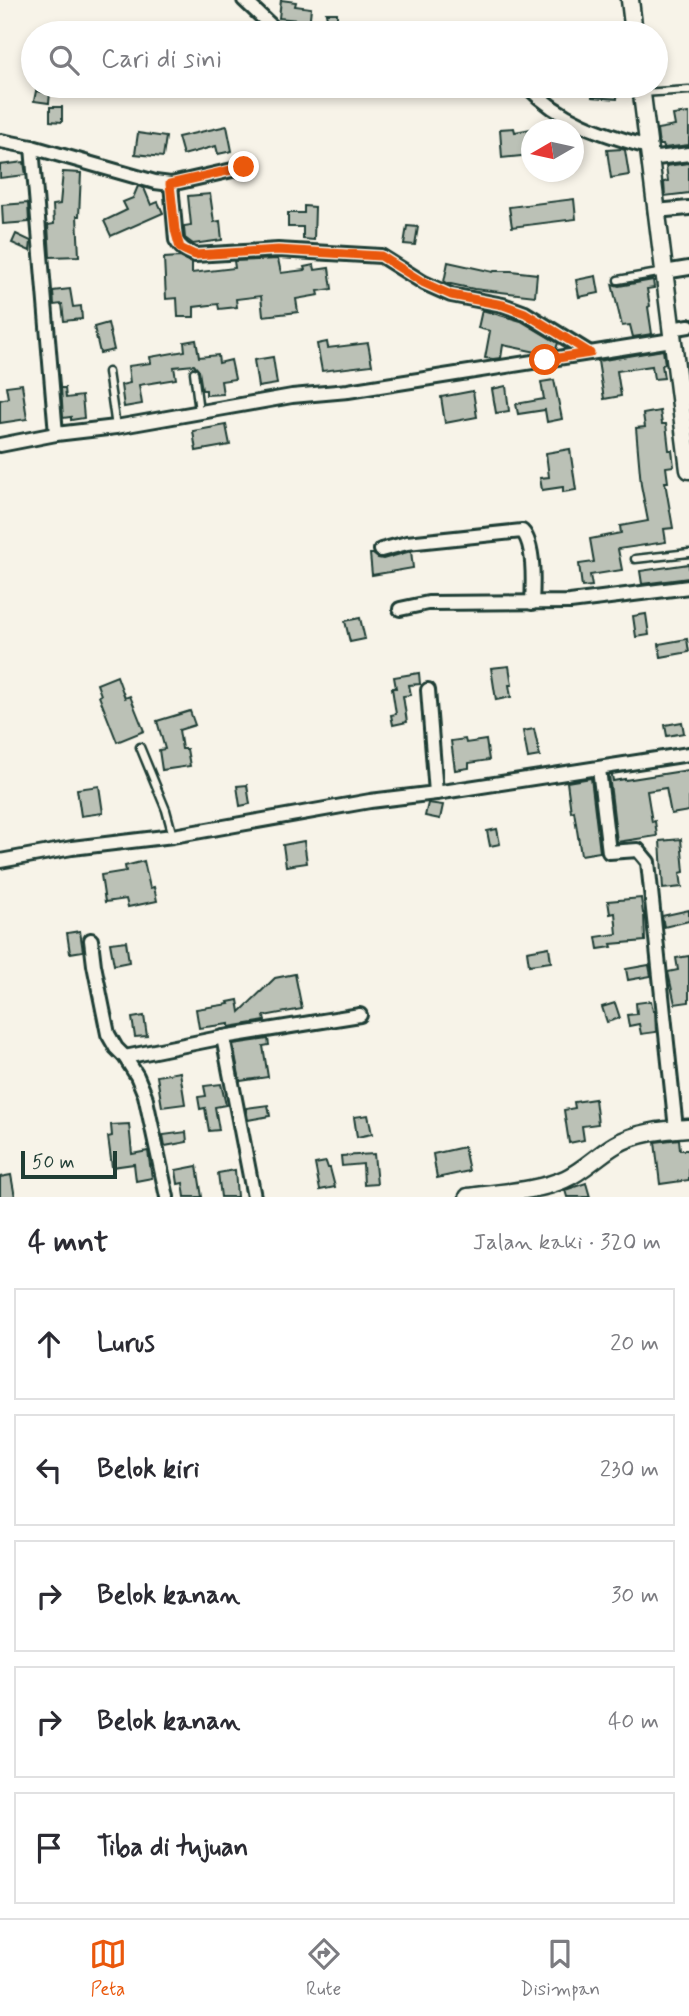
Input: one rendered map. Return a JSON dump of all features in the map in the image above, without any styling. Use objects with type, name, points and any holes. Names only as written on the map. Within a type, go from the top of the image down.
[{"type":"street","points":[[244,0],[266,21]]},
{"type":"street","points":[[630,0],[633,21]]},
{"type":"street","points":[[539,98],[560,115],[649,153],[689,154]]},
{"type":"street","points":[[642,98],[686,428],[689,470]]},
{"type":"street","points":[[1,141],[170,184],[250,166]]},
{"type":"street","points":[[32,147],[56,434]]},
{"type":"street","points":[[170,184],[176,240],[180,248],[195,255],[278,250],[381,256],[424,283],[451,295],[503,305],[525,313],[590,353]]},
{"type":"street","points":[[655,211],[689,208]]},
{"type":"street","points":[[664,272],[689,268]]},
{"type":"street","points":[[0,446],[56,434],[590,353],[672,334],[689,326]]},
{"type":"street","points":[[381,550],[407,543],[522,531],[528,540],[531,554],[532,603]]},
{"type":"street","points":[[400,608],[428,603],[570,602],[689,587]]},
{"type":"street","points":[[429,690],[436,793]]},
{"type":"street","points":[[0,861],[72,848],[173,836],[370,801],[689,754]]},
{"type":"street","points":[[468,1197],[504,1195],[566,1179],[617,1144],[644,1134],[682,1128],[648,862],[638,850],[609,852],[599,769]]},
{"type":"street","points":[[91,940],[93,965],[108,1034],[137,1076],[145,1095],[167,1197]]},
{"type":"street","points":[[125,1057],[223,1037],[360,1015]]},
{"type":"street","points":[[223,1037],[254,1197]]},
{"type":"lane","points":[[668,90],[689,90]]},
{"type":"lane","points":[[618,280],[664,272]]},
{"type":"lane","points":[[108,372],[116,427]]},
{"type":"lane","points":[[194,372],[200,414]]},
{"type":"lane","points":[[635,559],[689,553]]},
{"type":"lane","points":[[141,747],[166,810],[173,836]]},
{"type":"building","points":[[281,0],[296,2],[295,6],[311,8],[310,21],[279,18]]},
{"type":"building","points":[[326,13],[337,13],[337,21],[328,21]]},
{"type":"building","points":[[35,98],[50,98],[49,103],[34,101]]},
{"type":"building","points":[[50,107],[62,107],[62,122],[50,121]]},
{"type":"building","points":[[689,113],[689,145],[664,148],[659,145],[657,129],[675,126],[673,115]]},
{"type":"building","points":[[227,126],[232,151],[218,154],[216,146],[183,155],[178,137]]},
{"type":"building","points":[[514,128],[515,132],[521,131],[521,156],[502,158],[500,129]]},
{"type":"building","points":[[138,133],[166,137],[163,157],[135,154]]},
{"type":"building","points":[[607,150],[625,150],[629,175],[611,178]]},
{"type":"building","points":[[24,162],[26,175],[0,178],[0,165]]},
{"type":"building","points":[[689,163],[689,193],[665,196],[664,182],[668,181],[666,166]]},
{"type":"building","points":[[63,172],[81,173],[77,216],[79,256],[50,257],[48,225],[54,224],[53,205],[60,204]]},
{"type":"building","points":[[138,186],[144,188],[151,205],[158,202],[163,213],[111,236],[104,221],[127,210],[123,202],[133,198]]},
{"type":"building","points":[[210,194],[214,222],[220,221],[222,240],[193,244],[185,238],[184,226],[191,225],[188,196]]},
{"type":"building","points":[[574,199],[576,219],[512,227],[509,207]]},
{"type":"building","points":[[28,203],[29,222],[3,224],[2,205]]},
{"type":"building","points":[[304,206],[315,207],[314,240],[303,239],[303,227],[288,227],[288,213],[304,213]]},
{"type":"building","points":[[407,226],[418,227],[415,245],[404,244]]},
{"type":"building","points":[[16,234],[31,241],[30,251],[12,243]]},
{"type":"building","points":[[180,257],[192,263],[192,273],[235,268],[234,261],[278,259],[281,273],[305,270],[304,267],[314,265],[315,270],[329,268],[332,289],[318,291],[319,295],[296,299],[298,312],[263,316],[261,296],[236,299],[237,307],[219,309],[218,304],[194,307],[194,317],[178,317],[177,298],[166,299],[164,258]]},
{"type":"building","points":[[448,262],[493,272],[537,274],[535,296],[446,283]]},
{"type":"building","points":[[596,276],[599,293],[579,297],[576,280]]},
{"type":"building","points":[[653,280],[654,288],[647,289],[652,334],[633,337],[630,325],[622,326],[612,284],[619,286]]},
{"type":"building","points":[[70,289],[73,307],[81,306],[82,319],[64,321],[62,304],[54,305],[53,291]]},
{"type":"building","points":[[482,310],[521,321],[558,343],[556,349],[536,352],[503,345],[501,358],[485,358],[490,331],[478,328]]},
{"type":"building","points":[[108,323],[114,350],[100,353],[94,327]]},
{"type":"building","points":[[196,340],[199,357],[218,355],[219,363],[231,360],[235,379],[221,381],[223,394],[206,395],[206,390],[202,390],[199,371],[194,365],[174,367],[176,379],[139,385],[142,404],[124,407],[121,385],[130,383],[128,366],[151,363],[150,357],[185,351],[184,342]]},
{"type":"building","points":[[327,342],[328,348],[368,343],[372,365],[322,371],[317,344]]},
{"type":"building","points":[[663,350],[664,378],[654,379],[652,366],[617,371],[621,396],[604,399],[598,361]]},
{"type":"building","points":[[273,357],[277,384],[258,387],[254,360]]},
{"type":"building","points":[[554,380],[562,419],[547,422],[545,410],[518,414],[516,404],[544,399],[541,382]]},
{"type":"building","points":[[22,384],[27,419],[0,423],[0,400],[8,398],[6,386]]},
{"type":"building","points":[[506,386],[509,411],[496,413],[492,389]]},
{"type":"building","points":[[61,388],[65,388],[66,398],[82,396],[84,418],[63,418]]},
{"type":"building","points":[[473,391],[477,417],[445,423],[441,397]]},
{"type":"building","points":[[660,411],[662,424],[666,424],[674,466],[666,467],[668,482],[665,482],[673,528],[664,529],[666,542],[618,549],[622,570],[590,575],[592,586],[582,587],[579,564],[594,562],[590,539],[621,533],[620,526],[648,521],[641,485],[636,428],[645,427],[643,414]]},
{"type":"building","points":[[226,425],[230,445],[196,451],[193,431]]},
{"type":"building","points":[[570,449],[576,490],[563,492],[563,487],[542,490],[540,478],[549,477],[546,453]]},
{"type":"building","points":[[411,551],[413,568],[372,575],[370,554],[383,559]]},
{"type":"building","points":[[689,564],[689,578],[642,584],[640,571]]},
{"type":"building","points":[[646,614],[649,635],[636,637],[633,616]]},
{"type":"building","points":[[360,618],[365,639],[350,642],[345,621]]},
{"type":"building","points":[[687,639],[689,652],[661,657],[659,644]]},
{"type":"building","points":[[509,666],[511,697],[496,700],[491,668]]},
{"type":"building","points":[[419,673],[420,684],[409,685],[411,695],[403,696],[407,722],[393,725],[391,715],[396,714],[392,688],[396,688],[394,677]]},
{"type":"building","points":[[117,676],[125,698],[130,696],[144,731],[117,742],[97,684]]},
{"type":"building","points":[[190,711],[195,725],[179,730],[182,749],[187,749],[190,766],[162,770],[159,750],[165,749],[157,721]]},
{"type":"building","points":[[682,722],[684,733],[667,736],[665,725]]},
{"type":"building","points":[[534,729],[540,756],[528,758],[523,731]]},
{"type":"building","points":[[465,739],[466,743],[486,740],[489,760],[469,763],[469,768],[455,770],[451,741]]},
{"type":"building","points":[[689,770],[689,811],[671,814],[666,788],[647,791],[657,836],[617,842],[609,775],[612,775],[613,781]]},
{"type":"building","points":[[591,778],[600,852],[581,855],[567,782]]},
{"type":"building","points":[[247,785],[250,804],[240,806],[237,786]]},
{"type":"building","points":[[99,786],[103,813],[81,816],[77,789]]},
{"type":"building","points":[[428,803],[443,805],[440,819],[425,816]]},
{"type":"building","points":[[497,829],[500,844],[490,846],[487,831]]},
{"type":"building","points":[[681,839],[684,872],[680,873],[682,887],[663,889],[660,841]]},
{"type":"building","points":[[304,841],[307,863],[286,866],[283,845]]},
{"type":"building","points":[[144,861],[150,888],[154,887],[157,901],[128,907],[126,899],[105,902],[101,875],[126,871],[125,866]]},
{"type":"building","points":[[641,898],[645,941],[611,944],[612,947],[598,949],[596,937],[617,934],[615,913],[610,914],[608,901]]},
{"type":"building","points":[[689,910],[689,921],[664,927],[662,916]]},
{"type":"building","points":[[80,931],[83,951],[70,953],[67,933]]},
{"type":"building","points":[[126,941],[129,962],[114,965],[110,943]]},
{"type":"building","points":[[549,947],[551,962],[529,965],[527,951]]},
{"type":"building","points":[[689,956],[689,1002],[675,1004],[668,972],[678,970],[676,958]]},
{"type":"building","points":[[649,965],[651,976],[628,980],[626,969]]},
{"type":"building","points":[[295,974],[302,1009],[264,1016],[265,1021],[229,1027],[229,1024],[199,1028],[196,1009],[238,1000],[240,1012],[275,978]]},
{"type":"building","points":[[651,1001],[655,1011],[656,1032],[641,1034],[639,1024],[629,1026],[627,1015],[637,1014],[636,1003]]},
{"type":"building","points":[[615,1003],[620,1018],[607,1022],[602,1007]]},
{"type":"building","points":[[144,1016],[147,1036],[135,1037],[132,1018]]},
{"type":"building","points":[[268,1039],[269,1045],[263,1046],[268,1077],[240,1081],[233,1044]]},
{"type":"building","points":[[180,1072],[185,1104],[162,1107],[157,1076]]},
{"type":"building","points":[[221,1084],[226,1105],[215,1107],[219,1130],[209,1131],[205,1108],[200,1109],[198,1097],[206,1096],[204,1086]]},
{"type":"building","points":[[595,1099],[598,1124],[582,1126],[584,1140],[569,1143],[564,1110],[575,1108],[574,1102]]},
{"type":"building","points":[[268,1105],[270,1116],[248,1120],[246,1108]]},
{"type":"building","points":[[368,1115],[372,1134],[357,1137],[354,1117]]},
{"type":"building","points":[[129,1124],[132,1154],[148,1151],[152,1178],[136,1181],[134,1164],[112,1167],[108,1137],[112,1136],[111,1125]]},
{"type":"building","points":[[186,1132],[187,1142],[165,1146],[163,1135]]},
{"type":"building","points":[[679,1139],[680,1150],[689,1150],[689,1180],[660,1184],[655,1142]]},
{"type":"building","points":[[464,1147],[469,1171],[437,1178],[433,1154]]},
{"type":"building","points":[[374,1154],[377,1184],[364,1185],[363,1164],[342,1166],[341,1156]]},
{"type":"building","points":[[326,1162],[335,1187],[320,1190],[315,1164]]},
{"type":"building","points":[[197,1166],[202,1197],[185,1197],[183,1183],[178,1184],[176,1170]]},
{"type":"building","points":[[235,1170],[237,1197],[221,1197],[218,1173]]},
{"type":"building","points":[[11,1175],[15,1197],[0,1197],[0,1177]]},
{"type":"building","points":[[586,1183],[590,1197],[567,1197],[565,1190]]},
{"type":"route","points":[[244,167],[170,184],[176,240],[180,248],[195,255],[278,250],[381,256],[424,283],[451,295],[503,305],[525,313],[590,353],[545,360]]}]
